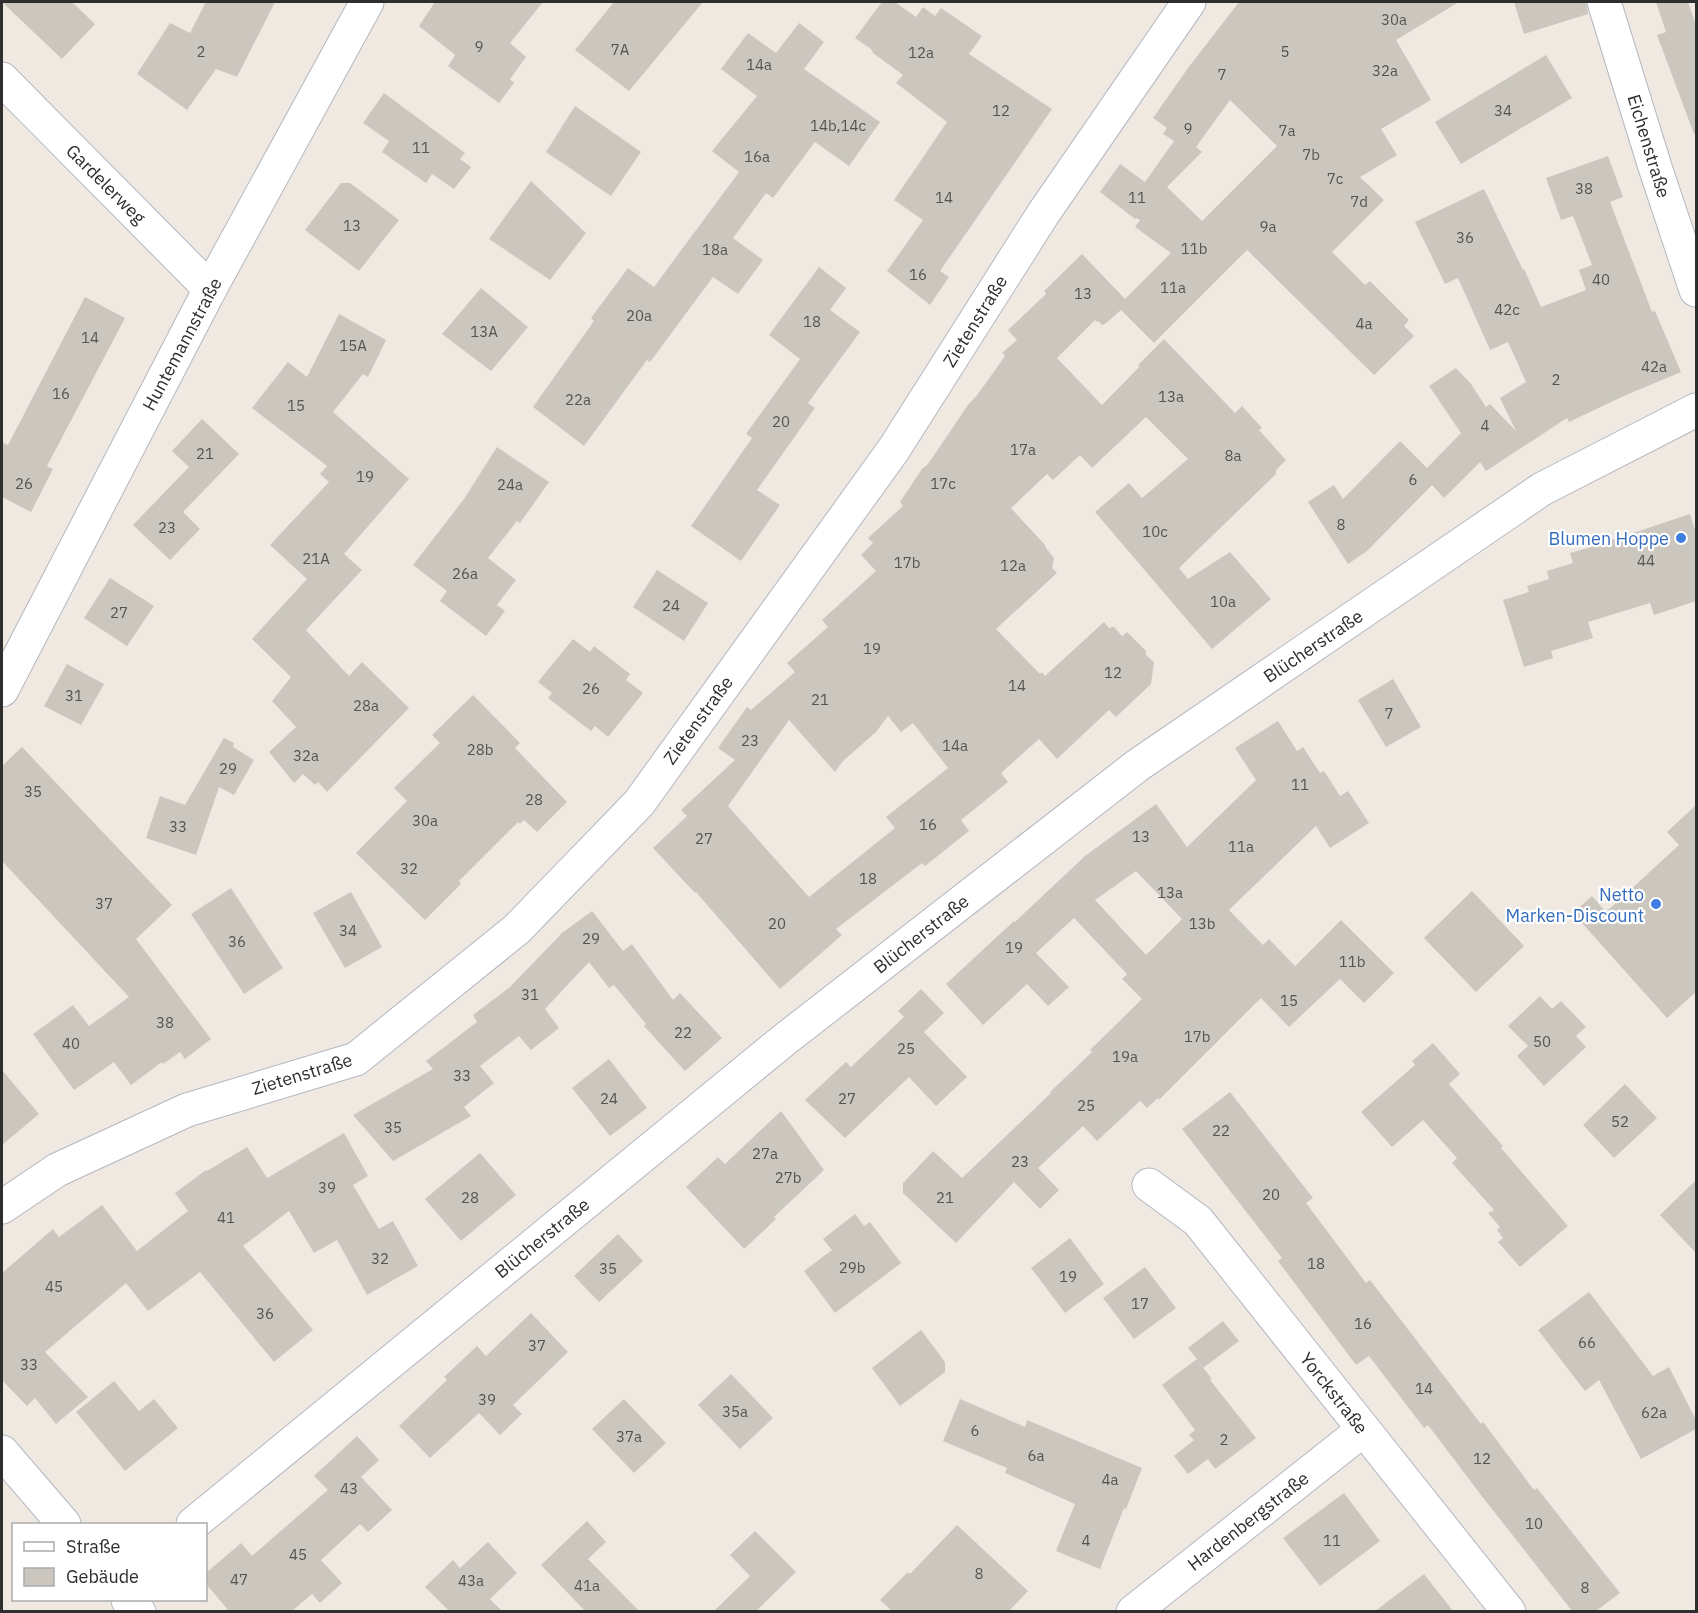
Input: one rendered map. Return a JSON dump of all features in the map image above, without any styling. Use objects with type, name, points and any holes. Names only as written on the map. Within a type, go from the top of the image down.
[{"type":"street","name":"Huntemannstraße","points":[[2,690],[210,289],[367,2]]},
{"type":"street","name":"Zietenstraße","points":[[2,1207],[57,1170],[187,1110],[356,1059],[517,929],[639,803],[894,449],[1043,214],[1189,2]]},
{"type":"street","name":"Eichenstraße","points":[[1604,2],[1696,290]]},
{"type":"street","name":"Gardelerweg","points":[[2,79],[210,289]]},
{"type":"street","name":"Blücherstraße","points":[[194,1523],[784,1040],[1138,765],[1542,489],[1696,410]]},
{"type":"street","name":"Yorckstraße","points":[[1149,1185],[1198,1221],[1509,1611]]},
{"type":"street","name":"Hardenbergstraße","points":[[1133,1611],[1363,1430]]},
{"type":"street","points":[[2,1452],[63,1523]]},
{"type":"building","points":[[2,2],[72,2],[95,24],[62,59]]},
{"type":"building","points":[[206,2],[275,2],[237,77],[216,69],[187,110],[137,74],[170,23],[190,33]]},
{"type":"building","points":[[435,2],[543,2],[510,43],[526,57],[510,79],[514,83],[499,103],[448,66],[455,55],[419,26]]},
{"type":"building","points":[[614,2],[703,2],[629,91],[575,50]]},
{"type":"building","points":[[882,2],[895,2],[916,17],[923,7],[935,16],[941,8],[982,36],[969,54],[1052,109],[940,271],[949,277],[930,305],[887,271],[923,220],[894,200],[947,122],[896,83],[903,75],[855,38]]},
{"type":"building","points":[[1239,2],[1459,2],[1396,40],[1431,100],[1381,129],[1397,155],[1360,177],[1384,200],[1332,252],[1365,285],[1370,281],[1409,320],[1404,326],[1414,336],[1374,375],[1247,250],[1154,343],[1121,310],[1105,324],[1102,325],[1095,320],[1057,358],[1102,405],[1164,339],[1235,413],[1242,406],[1262,428],[1259,430],[1286,460],[1276,470],[1276,474],[1179,568],[1188,579],[1230,552],[1271,599],[1212,649],[1095,512],[1129,483],[1142,498],[1188,459],[1146,417],[1092,468],[1080,455],[1053,480],[1047,474],[1011,508],[1045,545],[1054,558],[1052,568],[1057,573],[996,629],[1040,674],[1042,672],[1045,676],[1104,622],[1109,628],[1114,627],[1122,636],[1127,632],[1146,651],[1146,655],[1154,662],[1151,684],[1116,717],[1109,710],[1057,759],[1039,739],[1001,773],[1008,782],[961,820],[969,831],[925,866],[922,863],[836,929],[842,935],[780,989],[696,892],[653,848],[687,816],[681,810],[735,760],[718,748],[747,707],[751,710],[795,672],[787,663],[828,627],[822,620],[876,571],[861,555],[873,543],[868,538],[903,506],[900,502],[922,469],[928,464],[1005,356],[1002,353],[1017,340],[1008,330],[1046,294],[1044,291],[1082,254],[1125,299],[1171,253],[1135,227],[1140,220],[1135,219],[1100,192],[1120,164],[1145,182],[1174,141],[1163,134],[1167,128],[1153,118]],"holes":[[[1230,100],[1277,146],[1202,221],[1167,187],[1202,152],[1196,147]],[[888,716],[901,732],[913,723],[948,768],[886,817],[895,828],[809,897],[728,806],[789,720],[835,772],[843,761],[876,732]]]},
{"type":"building","points":[[1514,2],[1586,2],[1588,14],[1524,34]]},
{"type":"building","points":[[1656,2],[1688,2],[1696,25],[1696,133],[1694,134],[1657,35],[1666,32]]},
{"type":"building","points":[[799,23],[824,42],[804,69],[880,122],[849,166],[815,142],[773,198],[766,193],[733,238],[763,260],[738,294],[713,277],[650,362],[647,360],[584,446],[533,407],[594,321],[591,318],[628,268],[654,287],[739,172],[712,151],[757,96],[721,69],[748,33],[776,53]]},
{"type":"building","points":[[1546,55],[1572,98],[1461,164],[1435,122]]},
{"type":"building","points":[[384,93],[465,153],[460,159],[471,167],[454,189],[432,174],[426,183],[382,152],[389,141],[363,123]]},
{"type":"building","points":[[575,106],[641,152],[611,196],[546,152]]},
{"type":"building","points":[[1608,156],[1623,197],[1610,202],[1652,312],[1655,311],[1681,372],[1569,422],[1567,418],[1486,471],[1480,462],[1444,498],[1432,485],[1367,551],[1348,564],[1308,502],[1334,485],[1343,499],[1400,441],[1427,468],[1461,433],[1429,386],[1456,368],[1471,384],[1486,407],[1490,404],[1516,431],[1500,398],[1526,382],[1508,342],[1490,350],[1458,278],[1445,284],[1415,222],[1484,189],[1541,307],[1586,290],[1579,270],[1592,265],[1573,216],[1561,220],[1546,178]]},
{"type":"building","points":[[531,181],[586,233],[550,280],[489,239]]},
{"type":"building","points":[[341,183],[350,183],[399,220],[359,271],[305,230]]},
{"type":"building","points":[[819,267],[846,288],[830,310],[860,332],[808,403],[815,408],[757,490],[780,505],[741,561],[691,526],[752,438],[746,434],[800,359],[769,335]]},
{"type":"building","points":[[481,288],[528,327],[491,371],[442,334]]},
{"type":"building","points":[[85,297],[125,318],[47,466],[53,469],[31,512],[2,497],[2,442],[8,445]]},
{"type":"building","points":[[339,314],[386,340],[368,377],[363,374],[333,412],[409,479],[344,554],[362,570],[306,630],[349,676],[362,662],[409,708],[327,792],[318,782],[315,785],[303,774],[294,783],[269,752],[296,727],[272,701],[291,677],[252,639],[307,579],[270,545],[329,482],[320,474],[327,466],[252,408],[288,362],[307,377]]},
{"type":"building","points":[[202,419],[239,454],[183,512],[200,529],[170,560],[133,525],[189,467],[172,451]]},
{"type":"building","points":[[497,447],[549,482],[520,523],[517,521],[488,558],[516,580],[497,605],[505,611],[486,636],[440,601],[447,591],[413,565],[464,499]]},
{"type":"building","points":[[1690,514],[1696,533],[1696,601],[1654,615],[1650,603],[1588,622],[1593,638],[1551,651],[1553,658],[1524,667],[1503,600],[1529,592],[1527,586],[1549,579],[1547,571],[1573,563],[1570,553]]},
{"type":"building","points":[[657,570],[708,603],[684,641],[633,607]]},
{"type":"building","points":[[110,578],[154,606],[127,646],[84,618]]},
{"type":"building","points":[[573,639],[590,652],[594,646],[630,674],[626,680],[643,693],[608,737],[595,726],[591,731],[548,698],[552,693],[538,682]]},
{"type":"building","points":[[67,664],[104,684],[81,725],[44,706]]},
{"type":"building","points":[[1393,679],[1421,727],[1386,747],[1358,700]]},
{"type":"building","points":[[473,695],[520,743],[515,748],[567,802],[537,832],[524,820],[520,824],[518,822],[459,881],[461,884],[425,920],[356,853],[407,801],[394,788],[440,743],[432,735]]},
{"type":"building","points":[[1278,721],[1297,751],[1303,747],[1320,773],[1324,771],[1340,796],[1348,791],[1369,823],[1330,848],[1316,826],[1229,910],[1263,945],[1269,939],[1295,966],[1341,920],[1394,973],[1364,1003],[1340,979],[1289,1027],[1261,998],[1159,1100],[1158,1098],[1147,1108],[1140,1101],[1097,1141],[1083,1126],[1038,1168],[1059,1190],[1040,1209],[1014,1182],[956,1243],[903,1193],[903,1183],[933,1151],[962,1178],[1051,1093],[1092,1052],[1090,1050],[1142,999],[1122,979],[1127,974],[1074,918],[1036,953],[1069,987],[1048,1006],[1027,984],[983,1025],[946,984],[1085,856],[1156,804],[1187,847],[1256,780],[1235,748]],"holes":[[[1136,871],[1182,919],[1146,955],[1095,900]]]},
{"type":"building","points":[[224,738],[234,743],[233,747],[254,760],[234,795],[219,787],[196,855],[146,838],[160,796],[185,805]]},
{"type":"building","points":[[22,747],[172,905],[136,939],[211,1039],[185,1059],[180,1052],[163,1064],[162,1062],[131,1085],[114,1062],[74,1090],[33,1034],[73,1005],[89,1026],[129,997],[2,861],[2,766]]},
{"type":"building","name":"Netto Marken-Discount","points":[[1696,805],[1696,992],[1667,1018],[1573,913],[1592,896],[1606,912],[1679,845],[1667,832]]},
{"type":"building","points":[[231,888],[283,968],[244,994],[191,914]]},
{"type":"building","points":[[1472,891],[1524,946],[1476,992],[1424,938]]},
{"type":"building","points":[[351,892],[382,947],[345,968],[313,913]]},
{"type":"building","points":[[592,911],[623,951],[632,944],[673,1000],[680,993],[722,1038],[685,1071],[644,1026],[646,1024],[614,985],[609,988],[589,962],[545,1009],[559,1028],[531,1050],[519,1036],[480,1066],[494,1083],[464,1107],[471,1116],[393,1161],[353,1115],[433,1069],[426,1061],[477,1022],[473,1015],[510,987],[562,933]]},
{"type":"building","points":[[921,989],[944,1013],[924,1032],[967,1077],[936,1106],[909,1077],[845,1138],[805,1100],[846,1062],[851,1067],[904,1017],[898,1011]]},
{"type":"building","points":[[1540,996],[1552,1009],[1561,1001],[1586,1027],[1576,1036],[1586,1047],[1544,1086],[1517,1056],[1528,1046],[1508,1026]]},
{"type":"building","points":[[1433,1043],[1460,1074],[1449,1084],[1568,1226],[1520,1267],[1498,1242],[1503,1238],[1497,1230],[1500,1227],[1488,1213],[1494,1210],[1452,1163],[1457,1158],[1423,1120],[1392,1147],[1361,1112],[1415,1065],[1412,1061]]},
{"type":"building","points":[[609,1059],[647,1108],[610,1136],[572,1088]]},
{"type":"building","points":[[2,1070],[39,1114],[2,1145]]},
{"type":"building","points":[[1625,1084],[1657,1118],[1614,1158],[1583,1125]]},
{"type":"building","points":[[1230,1092],[1313,1198],[1306,1203],[1366,1283],[1370,1280],[1481,1424],[1483,1422],[1534,1490],[1537,1488],[1620,1593],[1596,1611],[1572,1611],[1428,1425],[1424,1428],[1369,1356],[1356,1365],[1278,1261],[1282,1258],[1182,1129]]},
{"type":"building","points":[[781,1111],[824,1170],[744,1249],[686,1187],[718,1157],[725,1164]]},
{"type":"building","points":[[344,1133],[368,1176],[353,1185],[379,1229],[393,1221],[418,1266],[367,1295],[337,1240],[314,1253],[289,1211],[243,1246],[313,1330],[274,1362],[200,1272],[148,1311],[126,1283],[45,1352],[88,1397],[56,1424],[35,1398],[27,1406],[2,1380],[2,1273],[53,1229],[59,1237],[102,1205],[137,1251],[188,1211],[175,1193],[206,1170],[247,1147],[267,1178]]},
{"type":"building","points":[[480,1153],[516,1195],[461,1241],[425,1199]]},
{"type":"building","points":[[1696,1180],[1696,1253],[1660,1215]]},
{"type":"building","points":[[855,1214],[864,1226],[870,1222],[901,1263],[835,1313],[804,1271],[832,1250],[823,1239]]},
{"type":"building","points":[[618,1234],[643,1261],[599,1302],[574,1276]]},
{"type":"building","points":[[1070,1238],[1104,1284],[1065,1313],[1031,1268]]},
{"type":"building","points":[[1145,1267],[1176,1308],[1134,1339],[1103,1298]]},
{"type":"building","points":[[1589,1292],[1653,1376],[1669,1367],[1696,1420],[1696,1429],[1641,1459],[1599,1380],[1585,1391],[1538,1330]]},
{"type":"building","points":[[531,1313],[568,1352],[513,1405],[522,1414],[500,1435],[479,1413],[430,1458],[399,1426],[447,1380],[444,1377],[477,1346],[486,1356]]},
{"type":"building","points":[[1223,1321],[1239,1341],[1203,1368],[1256,1438],[1215,1469],[1208,1459],[1188,1474],[1174,1456],[1194,1440],[1189,1435],[1195,1430],[1162,1385],[1197,1359],[1188,1348]]},
{"type":"building","points":[[921,1330],[945,1362],[945,1372],[900,1406],[872,1368]]},
{"type":"building","points":[[731,1374],[773,1418],[740,1449],[698,1405]]},
{"type":"building","points":[[114,1381],[139,1411],[154,1399],[178,1428],[125,1471],[76,1412]]},
{"type":"building","points":[[624,1399],[666,1443],[634,1473],[592,1429]]},
{"type":"building","points":[[960,1399],[1025,1427],[1027,1420],[1142,1468],[1100,1569],[1056,1551],[1075,1504],[1005,1473],[1007,1468],[943,1441]]},
{"type":"building","points":[[357,1436],[379,1460],[361,1477],[392,1510],[368,1532],[360,1524],[321,1560],[342,1583],[320,1603],[312,1594],[292,1611],[229,1611],[207,1585],[207,1572],[241,1543],[252,1556],[328,1490],[314,1476]]},
{"type":"building","points":[[1344,1493],[1380,1541],[1320,1586],[1283,1538]]},
{"type":"building","points":[[587,1521],[606,1542],[588,1559],[639,1611],[585,1611],[541,1565]]},
{"type":"building","points":[[957,1525],[1028,1591],[1009,1611],[892,1611],[880,1600],[908,1572],[910,1574]]},
{"type":"building","points":[[755,1531],[796,1572],[756,1611],[714,1611],[750,1576],[730,1555]]},
{"type":"building","points":[[488,1542],[517,1573],[490,1599],[502,1611],[449,1611],[425,1587],[453,1560],[460,1568]]},
{"type":"building","points":[[1424,1574],[1453,1611],[1375,1611]]},
{"type":"place","name":"Blumen Hoppe","points":[[1681,538]]},
{"type":"place","name":"Netto Marken-Discount","points":[[1656,904]]}]
